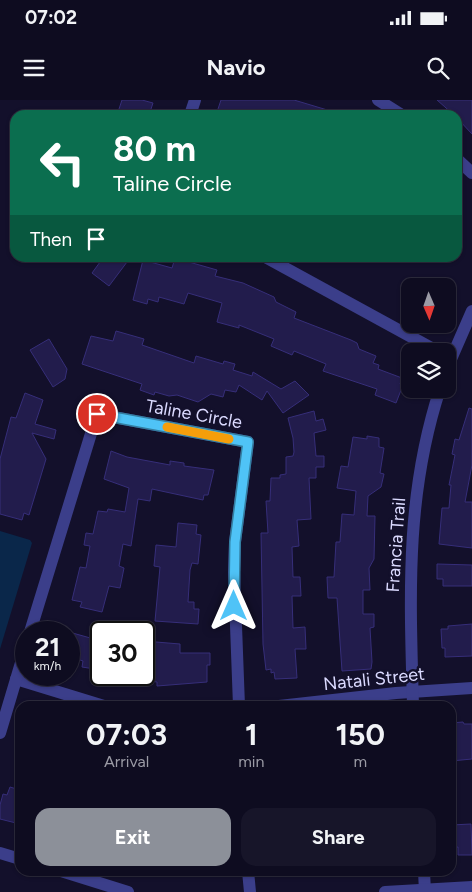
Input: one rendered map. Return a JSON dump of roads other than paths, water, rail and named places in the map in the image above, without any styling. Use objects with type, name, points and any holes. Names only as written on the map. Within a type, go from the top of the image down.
[{"type":"street","points":[[378,100],[394,110]]},
{"type":"street","points":[[462,164],[472,173]]},
{"type":"street","points":[[274,262],[422,343]]},
{"type":"street","points":[[456,344],[472,311]]},
{"type":"street","name":"Francia Trail","points":[[413,701],[411,551],[421,468],[438,398]]},
{"type":"street","name":"Taline Circle","points":[[33,621],[97,414],[248,442],[235,557],[234,606],[239,701]]},
{"type":"street","points":[[0,734],[15,682]]},
{"type":"street","points":[[39,686],[88,701]]},
{"type":"street","name":"Natali Street","points":[[327,701],[472,688]]},
{"type":"street","points":[[0,853],[15,858]]},
{"type":"street","points":[[77,876],[128,892]]},
{"type":"street","points":[[248,876],[250,892]]},
{"type":"street","points":[[424,876],[425,891]]},
{"type":"street","points":[[385,892],[472,887]]},
{"type":"water","points":[[0,531],[30,540],[32,543],[0,649]]}]
